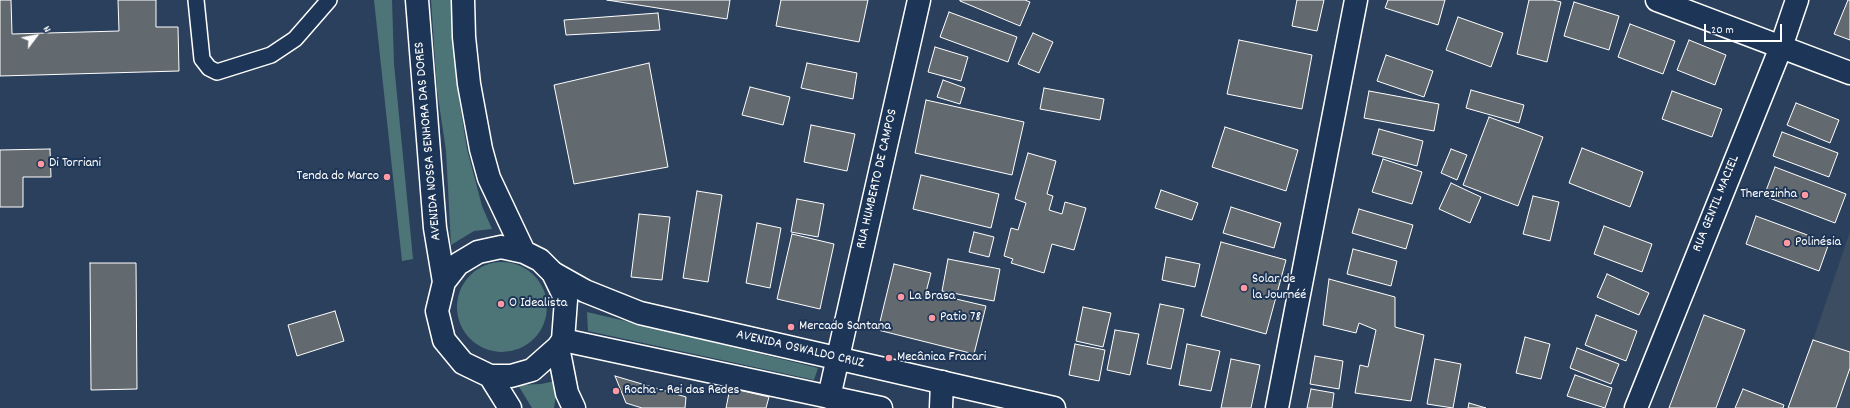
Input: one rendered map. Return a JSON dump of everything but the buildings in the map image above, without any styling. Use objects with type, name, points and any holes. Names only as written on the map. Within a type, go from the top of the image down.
[{"type":"street","name":"AVENIDA NOSSA SENHORA DAS DORES","points":[[417,0],[435,228],[444,282]]},
{"type":"street","points":[[463,0],[464,37],[469,84],[481,149],[489,178],[524,252]]},
{"type":"street","name":"RUA HUMBERTO DE CAMPOS","points":[[829,397],[918,0]]},
{"type":"street","points":[[1277,408],[1356,0]]},
{"type":"street","points":[[1657,0],[1850,73]]},
{"type":"street","name":"RUA GENTIL MACIEL","points":[[1636,408],[1781,47],[1797,0]]},
{"type":"street","points":[[561,344],[532,370],[511,376],[490,376],[463,363],[444,340],[437,311],[444,282],[458,264],[478,252],[501,247],[524,252],[540,260],[553,274],[566,300],[561,344],[568,403]]},
{"type":"street","name":"AVENIDA OSWALDO CRUZ","points":[[553,274],[585,291],[640,314],[1054,408]]},
{"type":"street","points":[[561,344],[881,408]]},
{"type":"street","points":[[490,376],[510,408]]},
{"type":"street","points":[[941,408],[942,382]]},
{"type":"lane","points":[[196,0],[202,59],[209,68],[217,72],[270,55],[295,39],[329,0]]},
{"type":"shaded area","points":[[1850,232],[1850,408],[1788,408],[1813,340]]},
{"type":"green space","points":[[374,0],[392,0],[394,64],[413,259],[402,261]]},
{"type":"green space","points":[[431,0],[451,0],[459,99],[467,149],[482,206],[492,229],[474,231],[451,245],[446,151],[437,90]]},
{"type":"green space","points":[[502,262],[519,265],[534,275],[544,290],[547,307],[544,324],[534,339],[519,349],[502,352],[485,349],[470,339],[460,324],[457,307],[460,290],[470,275],[485,265]]},
{"type":"green space","points":[[587,312],[818,368],[814,380],[588,331]]},
{"type":"green space","points":[[555,381],[556,395],[554,408],[532,408],[518,385],[541,384]]},
{"type":"place","name":"Di Torriani","points":[[41,164]]},
{"type":"place","name":"Tenda do Marco","points":[[387,177]]},
{"type":"place","name":"Therezinha","points":[[1805,195]]},
{"type":"place","name":"Polinésia","points":[[1787,243]]},
{"type":"place","name":"Solar de la Journéé","points":[[1244,288]]},
{"type":"place","name":"La Brasa","points":[[901,297]]},
{"type":"place","name":"O Idealista","points":[[501,304]]},
{"type":"place","name":"Patio 78","points":[[932,318]]},
{"type":"place","name":"Mercado Santana","points":[[791,327]]},
{"type":"place","name":"Mecânica Fracari","points":[[889,358]]},
{"type":"place","name":"Rocha - Rei das Redes","points":[[616,391]]}]
